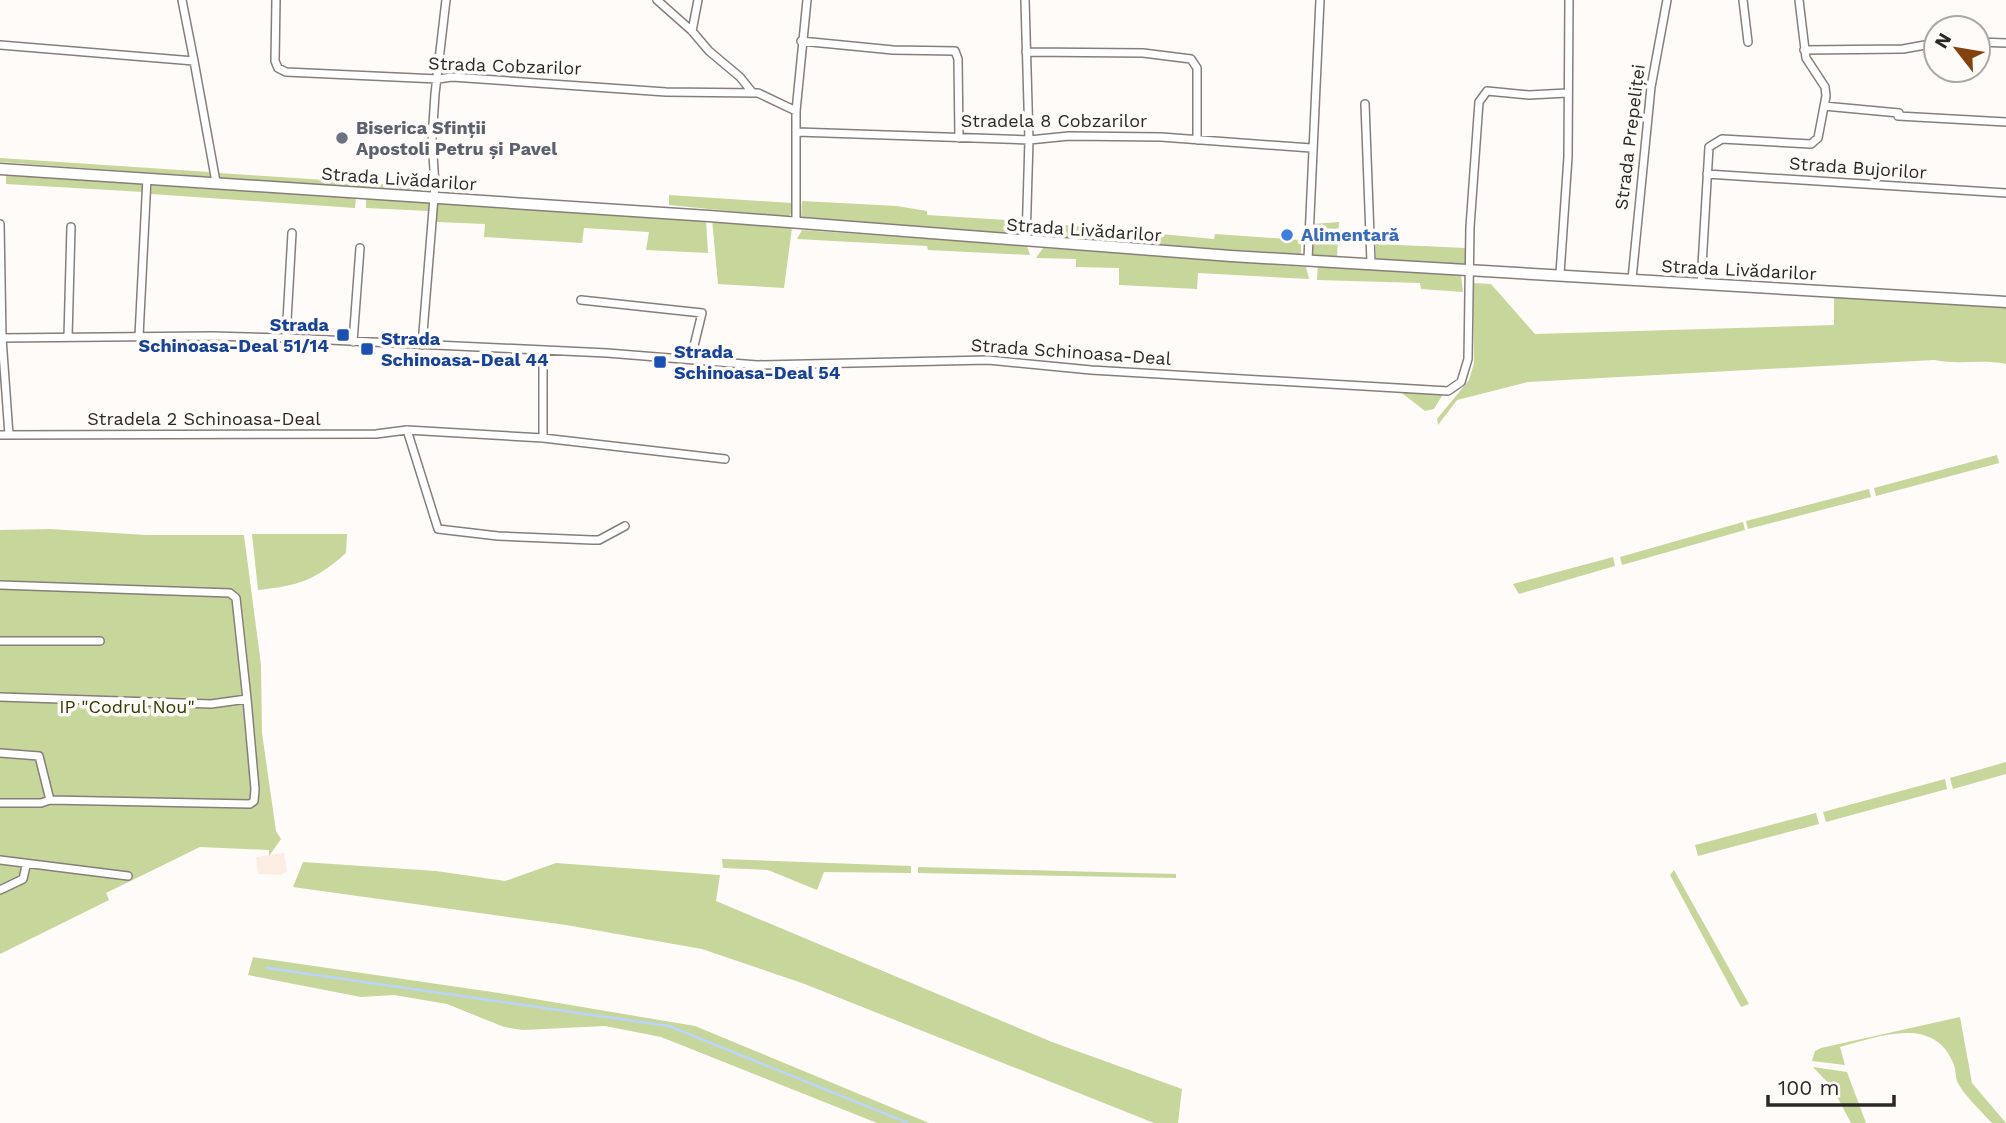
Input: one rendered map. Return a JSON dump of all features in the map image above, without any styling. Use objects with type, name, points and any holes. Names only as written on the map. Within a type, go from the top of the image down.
[{"type":"street","points":[[182,0],[216,182]]},
{"type":"street","name":"Strada Cobzarilor","points":[[276,0],[275,61],[282,70],[438,79],[452,77],[666,92],[752,92],[774,99],[796,111]]},
{"type":"street","points":[[422,345],[434,197],[432,140],[446,0]]},
{"type":"street","points":[[657,0],[740,77],[752,92]]},
{"type":"street","points":[[692,31],[698,0]]},
{"type":"street","points":[[796,223],[796,111],[807,0]]},
{"type":"street","points":[[1024,0],[1028,140],[1026,241]]},
{"type":"street","points":[[1308,259],[1311,148],[1317,110],[1320,0]]},
{"type":"street","points":[[1560,274],[1568,157],[1569,0]]},
{"type":"street","name":"Strada Prepeliței","points":[[1632,279],[1651,87],[1667,0]]},
{"type":"street","points":[[1743,0],[1748,42]]},
{"type":"street","points":[[1701,283],[1709,147],[1718,140],[1815,142],[1824,106],[1825,87],[1808,64],[1804,50],[1800,0]]},
{"type":"street","points":[[801,41],[893,50],[955,51],[958,59],[959,138]]},
{"type":"street","points":[[0,45],[194,61]]},
{"type":"street","points":[[1804,50],[1903,49],[1922,46]]},
{"type":"street","points":[[1026,52],[1143,53],[1191,59],[1197,68],[1197,140]]},
{"type":"street","points":[[1469,269],[1474,132],[1481,96],[1487,91],[1529,95],[1567,93]]},
{"type":"street","points":[[1365,104],[1371,262]]},
{"type":"street","points":[[1824,106],[1899,115],[2006,122]]},
{"type":"street","name":"Stradela 8 Cobzarilor","points":[[797,132],[1028,140],[1091,136],[1311,148]]},
{"type":"street","name":"Strada Livădarilor","points":[[0,169],[434,197],[1026,241],[2006,302]]},
{"type":"street","name":"Strada Bujorilor","points":[[1707,174],[2006,193]]},
{"type":"street","points":[[139,336],[147,178]]},
{"type":"street","points":[[0,224],[1,338],[9,435]]},
{"type":"street","points":[[68,337],[71,227]]},
{"type":"street","points":[[286,338],[292,233]]},
{"type":"street","points":[[353,342],[359,248]]},
{"type":"street","name":"Strada Schinoasa-Deal","points":[[1,338],[286,338],[691,358],[757,365],[988,360],[1091,370],[1448,391],[1461,382],[1467,369],[1469,269]]},
{"type":"street","points":[[581,300],[702,313],[691,358]]},
{"type":"street","points":[[542,438],[543,351]]},
{"type":"street","points":[[407,430],[438,529],[498,536],[600,540],[625,526]]},
{"type":"street","name":"Stradela 2 Schinoasa-Deal","points":[[0,435],[376,434],[407,430],[542,438],[725,459]]},
{"type":"street","points":[[0,585],[230,593],[236,598],[254,801],[246,806],[50,800],[41,803],[0,803]]},
{"type":"street","points":[[0,640],[100,642]]},
{"type":"street","points":[[0,697],[211,704],[247,699]]},
{"type":"street","points":[[0,753],[39,756],[50,800]]},
{"type":"street","points":[[0,860],[26,866],[128,876]]},
{"type":"street","points":[[0,890],[23,879],[26,866]]},
{"type":"shaded area","points":[[284,853],[287,871],[281,875],[258,874],[256,857]]},
{"type":"green space","points":[[0,158],[209,172],[210,177],[0,162]]},
{"type":"green space","points":[[6,173],[144,181],[143,192],[6,184]]},
{"type":"green space","points":[[219,173],[428,187],[428,193],[219,178]]},
{"type":"green space","points":[[152,182],[356,196],[355,208],[151,194]]},
{"type":"green space","points":[[669,195],[792,203],[793,211],[788,217],[669,205]]},
{"type":"green space","points":[[366,197],[429,201],[428,211],[366,208]]},
{"type":"green space","points":[[438,200],[706,220],[708,253],[646,250],[649,232],[584,228],[582,243],[484,237],[485,224],[436,222]]},
{"type":"green space","points":[[802,201],[897,206],[927,211],[927,215],[1021,221],[1020,235],[801,219]]},
{"type":"green space","points":[[712,219],[792,228],[784,288],[718,284]]},
{"type":"green space","points":[[1032,222],[1214,239],[1215,234],[1301,240],[1301,254],[1033,237]]},
{"type":"green space","points":[[1339,222],[1337,257],[1312,255],[1313,224]]},
{"type":"green space","points":[[802,230],[1027,246],[1030,255],[797,239]]},
{"type":"green space","points":[[1376,244],[1466,248],[1466,265],[1376,259]]},
{"type":"green space","points":[[1043,248],[1306,267],[1309,279],[1198,273],[1197,289],[1119,285],[1119,268],[1076,267],[1076,259],[1036,258]]},
{"type":"green space","points":[[1318,263],[1455,271],[1461,275],[1463,292],[1421,289],[1420,283],[1317,280]]},
{"type":"green space","points":[[1473,283],[1491,284],[1535,334],[1834,325],[1834,296],[2006,306],[2006,364],[1934,360],[1528,382],[1457,400],[1438,425],[1437,419],[1469,380],[1474,363]]},
{"type":"green space","points":[[1398,390],[1443,394],[1434,409],[1425,411]]},
{"type":"green space","points":[[1997,455],[1999,463],[1876,496],[1874,488]]},
{"type":"green space","points":[[1869,489],[1871,497],[1748,529],[1746,521]]},
{"type":"green space","points":[[1743,522],[1745,530],[1622,565],[1620,557]]},
{"type":"green space","name":"IP \"Codrul Nou\"","points":[[50,529],[146,535],[244,535],[261,665],[262,733],[276,831],[281,839],[269,856],[269,850],[200,847],[106,893],[109,900],[0,954],[0,530]]},
{"type":"green space","points":[[252,534],[347,534],[346,553],[316,576],[296,584],[258,590]]},
{"type":"green space","points":[[1613,557],[1615,566],[1519,594],[1513,584]]},
{"type":"green space","points":[[2006,762],[2006,774],[1953,789],[1950,778]]},
{"type":"green space","points":[[1945,779],[1947,789],[1826,822],[1823,812]]},
{"type":"green space","points":[[1816,813],[1819,824],[1698,856],[1695,845]]},
{"type":"green space","points":[[722,859],[911,866],[911,873],[824,872],[817,890],[768,870],[723,868]]},
{"type":"green space","points":[[303,862],[436,871],[505,881],[556,863],[720,875],[716,901],[1052,1042],[1182,1089],[1178,1123],[1154,1123],[802,983],[702,949],[566,925],[293,887]]},
{"type":"green space","points":[[918,867],[1176,874],[1176,878],[918,873]]},
{"type":"green space","points":[[1674,870],[1749,1004],[1741,1007],[1670,875]]},
{"type":"green space","points":[[253,957],[499,993],[695,1026],[929,1123],[877,1123],[661,1037],[605,1026],[523,1030],[504,1027],[447,1004],[394,995],[361,997],[248,975]]},
{"type":"green space","points":[[1960,1017],[1972,1083],[2006,1123],[1992,1123],[1988,1119],[1960,1086],[1954,1065],[1945,1049],[1934,1039],[1920,1034],[1888,1035],[1840,1047],[1845,1065],[1812,1061],[1815,1051],[1821,1048]]},
{"type":"green space","points":[[1813,1067],[1847,1072],[1866,1123],[1851,1123],[1832,1087]]},
{"type":"waterway","points":[[267,968],[669,1026],[908,1123]]},
{"type":"place","name":"Biserica Sfinții Apostoli Petru și Pavel","points":[[342,138]]},
{"type":"place","name":"Alimentară","points":[[1287,235]]},
{"type":"place","name":"Strada Schinoasa-Deal 51/14","points":[[343,335]]},
{"type":"place","name":"Strada Schinoasa-Deal 44","points":[[367,349]]},
{"type":"place","name":"Strada Schinoasa-Deal 54","points":[[660,362]]}]
